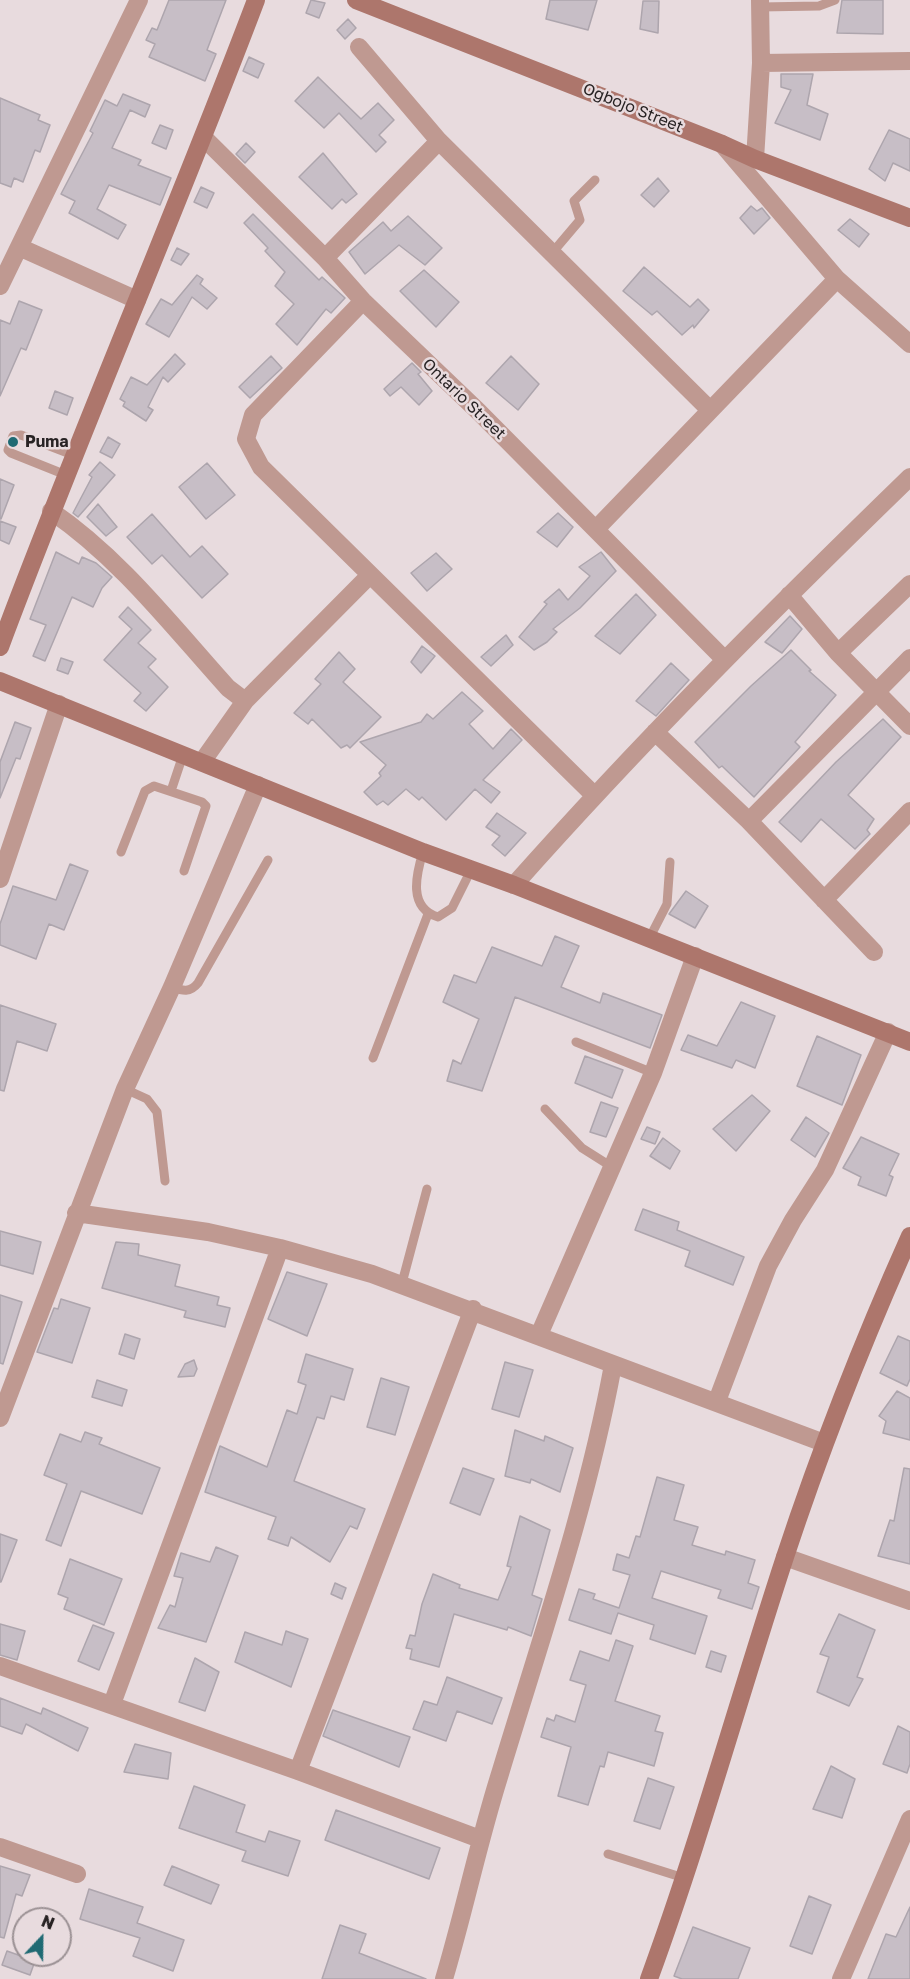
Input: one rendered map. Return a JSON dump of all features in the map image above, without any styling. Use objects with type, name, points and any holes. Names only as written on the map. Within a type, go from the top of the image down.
[{"type":"street","points":[[0,286],[140,0]]},
{"type":"street","points":[[0,647],[73,455],[204,138],[256,0]]},
{"type":"street","name":"Ogbojo Street","points":[[356,0],[755,159],[910,218]]},
{"type":"street","points":[[755,159],[761,63],[760,4]]},
{"type":"street","points":[[359,47],[439,141],[709,409]]},
{"type":"street","points":[[761,63],[910,61]]},
{"type":"street","name":"Ontario Street","points":[[204,138],[325,258],[363,301],[596,529],[725,660]]},
{"type":"street","points":[[325,258],[439,141]]},
{"type":"street","points":[[722,144],[837,279],[910,344]]},
{"type":"street","points":[[19,247],[137,300]]},
{"type":"street","points":[[596,529],[709,409],[837,279]]},
{"type":"street","points":[[363,301],[253,414],[246,439],[261,468],[594,795]]},
{"type":"street","points":[[514,885],[594,795],[655,732],[789,595],[910,477]]},
{"type":"street","points":[[51,511],[81,531],[108,554],[228,688],[245,701]]},
{"type":"street","points":[[202,762],[245,701],[369,576]]},
{"type":"street","points":[[838,653],[910,585]]},
{"type":"street","points":[[789,595],[838,653],[910,726]]},
{"type":"street","points":[[749,821],[910,658]]},
{"type":"street","points":[[0,681],[423,852],[514,885],[910,1042]]},
{"type":"street","points":[[0,879],[59,704]]},
{"type":"street","points":[[655,732],[749,821],[874,952]]},
{"type":"street","points":[[0,1418],[124,1089],[172,987],[258,785]]},
{"type":"street","points":[[824,900],[910,812]]},
{"type":"street","points":[[539,1335],[653,1073],[695,956]]},
{"type":"street","points":[[717,1401],[768,1266],[792,1220],[825,1170],[888,1032]]},
{"type":"street","points":[[76,1213],[208,1232],[280,1248],[402,1283],[613,1365],[717,1401],[824,1443]]},
{"type":"street","points":[[649,1979],[684,1878],[785,1557],[824,1443],[910,1236]]},
{"type":"street","points":[[112,1704],[280,1248]]},
{"type":"street","points":[[298,1771],[473,1309]]},
{"type":"street","points":[[444,1979],[459,1929],[480,1839],[587,1488],[613,1365]]},
{"type":"street","points":[[785,1557],[910,1600]]},
{"type":"street","points":[[0,1666],[298,1771],[480,1839]]},
{"type":"street","points":[[841,1979],[910,1819]]},
{"type":"street","points":[[0,1847],[78,1874]]},
{"type":"lane","points":[[760,4],[819,6],[835,0]]},
{"type":"lane","points":[[552,254],[579,224],[580,216],[574,201],[595,180]]},
{"type":"lane","points":[[66,475],[8,450],[13,436],[21,435],[73,455]]},
{"type":"lane","points":[[171,792],[183,755]]},
{"type":"lane","points":[[121,852],[149,787],[171,792],[202,802],[206,806],[184,871]]},
{"type":"lane","points":[[423,852],[416,887],[420,904],[429,914],[438,917],[452,908],[471,870]]},
{"type":"lane","points":[[172,987],[185,991],[193,990],[268,860]]},
{"type":"lane","points":[[650,939],[667,904],[670,862]]},
{"type":"lane","points":[[373,1058],[429,914]]},
{"type":"lane","points":[[576,1042],[653,1073]]},
{"type":"lane","points":[[124,1089],[147,1099],[156,1112],[165,1180]]},
{"type":"lane","points":[[545,1109],[582,1148],[612,1167]]},
{"type":"lane","points":[[402,1283],[427,1189]]},
{"type":"lane","points":[[608,1854],[684,1878]]},
{"type":"building","points":[[169,0],[226,0],[207,50],[216,54],[205,81],[149,57],[155,44],[146,40],[152,28],[157,30]]},
{"type":"building","points":[[311,0],[325,3],[319,18],[306,13]]},
{"type":"building","points":[[550,0],[597,0],[588,30],[546,19]]},
{"type":"building","points":[[842,0],[883,0],[883,34],[837,33]]},
{"type":"building","points":[[643,1],[659,1],[658,33],[640,29]]},
{"type":"building","points":[[348,19],[356,28],[345,39],[337,30]]},
{"type":"building","points":[[249,57],[264,64],[258,78],[243,71]]},
{"type":"building","points":[[781,74],[813,74],[807,105],[828,114],[820,140],[775,123],[791,90],[781,87]]},
{"type":"building","points":[[318,77],[361,119],[378,103],[394,120],[379,135],[386,142],[376,152],[339,113],[324,128],[295,101]]},
{"type":"building","points":[[123,94],[150,105],[145,117],[130,110],[112,148],[141,160],[138,165],[171,178],[160,205],[109,185],[97,209],[126,225],[118,239],[69,213],[75,201],[61,194],[93,133],[90,131],[105,100],[117,106]]},
{"type":"building","points":[[0,98],[40,115],[38,120],[50,125],[40,152],[35,150],[23,182],[14,178],[11,187],[0,183]]},
{"type":"building","points":[[160,125],[173,130],[166,149],[152,143]]},
{"type":"building","points":[[889,130],[910,139],[910,171],[893,163],[885,181],[869,169]]},
{"type":"building","points":[[246,143],[255,152],[245,163],[236,154]]},
{"type":"building","points":[[323,153],[357,194],[346,203],[342,199],[332,209],[299,177]]},
{"type":"building","points":[[658,178],[669,191],[654,207],[641,195]]},
{"type":"building","points":[[201,187],[214,193],[207,208],[194,202]]},
{"type":"building","points":[[751,206],[757,211],[762,208],[770,218],[754,234],[740,218]]},
{"type":"building","points":[[253,214],[319,280],[322,277],[345,298],[331,313],[326,309],[297,345],[276,324],[294,304],[275,286],[285,272],[265,251],[268,248],[244,223]]},
{"type":"building","points":[[408,216],[442,248],[425,265],[399,245],[365,274],[349,252],[383,222],[391,231]]},
{"type":"building","points":[[850,219],[869,234],[859,247],[838,230]]},
{"type":"building","points":[[177,248],[189,254],[181,265],[171,260]]},
{"type":"building","points":[[644,267],[690,307],[698,299],[709,310],[694,328],[693,325],[682,335],[657,311],[652,315],[623,291]]},
{"type":"building","points":[[424,270],[459,302],[436,327],[400,291]]},
{"type":"building","points":[[197,275],[203,279],[200,284],[217,298],[207,309],[192,297],[169,337],[146,324],[161,299],[172,305]]},
{"type":"building","points":[[19,301],[42,310],[26,350],[21,348],[0,396],[0,320],[10,324]]},
{"type":"building","points":[[175,354],[185,364],[168,382],[163,377],[148,407],[153,410],[146,421],[123,406],[125,402],[120,399],[131,377],[147,385]]},
{"type":"building","points":[[271,356],[282,368],[250,398],[239,387]]},
{"type":"building","points":[[511,356],[539,384],[518,410],[486,383]]},
{"type":"building","points":[[412,363],[421,372],[418,374],[432,391],[419,405],[401,387],[390,396],[384,389]]},
{"type":"building","points":[[55,391],[73,398],[67,415],[49,408]]},
{"type":"building","points":[[108,437],[120,444],[112,458],[100,452]]},
{"type":"building","points":[[100,462],[115,475],[78,517],[73,513],[92,477],[89,475]]},
{"type":"building","points":[[207,463],[235,495],[206,519],[179,487]]},
{"type":"building","points":[[0,479],[14,485],[1,519],[0,519]]},
{"type":"building","points":[[98,504],[117,527],[106,536],[87,517]]},
{"type":"building","points":[[558,513],[573,527],[557,547],[537,532]]},
{"type":"building","points":[[152,514],[190,557],[202,546],[228,574],[202,598],[162,555],[152,564],[127,537]]},
{"type":"building","points":[[0,521],[16,527],[9,544],[0,540]]},
{"type":"building","points":[[56,552],[79,564],[82,557],[96,563],[112,577],[102,588],[93,607],[72,597],[45,661],[33,656],[46,625],[30,619]]},
{"type":"building","points":[[601,552],[616,571],[580,608],[553,629],[557,632],[547,642],[534,650],[519,637],[547,604],[544,602],[559,589],[568,600],[590,576],[579,567]]},
{"type":"building","points":[[436,553],[452,569],[427,591],[411,573]]},
{"type":"building","points":[[636,594],[656,615],[620,654],[595,636]]},
{"type":"building","points":[[128,607],[151,630],[138,643],[156,659],[148,667],[168,687],[146,711],[134,701],[141,693],[104,660],[132,629],[119,617]]},
{"type":"building","points":[[790,616],[802,629],[782,653],[765,642]]},
{"type":"building","points":[[506,635],[513,645],[491,666],[481,657]]},
{"type":"building","points":[[422,646],[435,656],[421,673],[411,662]]},
{"type":"building","points":[[791,650],[811,670],[809,671],[836,695],[795,742],[800,747],[754,797],[722,766],[719,768],[695,742]]},
{"type":"building","points":[[339,652],[355,669],[343,682],[381,717],[350,748],[347,745],[341,748],[312,719],[308,724],[294,713],[321,684],[315,679]]},
{"type":"building","points":[[61,658],[73,662],[68,674],[57,670]]},
{"type":"building","points":[[671,663],[689,680],[656,716],[636,701]]},
{"type":"building","points":[[462,692],[483,711],[469,724],[493,749],[511,729],[522,740],[483,780],[500,792],[491,803],[475,789],[446,820],[422,797],[419,800],[406,789],[388,805],[383,801],[377,805],[364,792],[381,776],[379,773],[386,765],[360,742],[421,722],[427,714],[433,719]]},
{"type":"building","points":[[883,719],[901,737],[848,795],[874,819],[867,830],[870,834],[855,849],[821,819],[801,842],[779,822],[836,762]]},
{"type":"building","points":[[15,722],[31,728],[20,759],[16,758],[0,798],[0,762]]},
{"type":"building","points":[[497,813],[526,833],[505,856],[492,845],[500,836],[486,827]]},
{"type":"building","points":[[70,864],[88,871],[64,930],[49,924],[36,959],[0,945],[0,924],[13,886],[56,900]]},
{"type":"building","points":[[686,891],[708,906],[695,928],[669,914]]},
{"type":"building","points":[[555,936],[579,946],[561,987],[600,1003],[603,993],[662,1015],[650,1048],[515,997],[482,1091],[447,1081],[453,1060],[461,1064],[479,1019],[443,1002],[454,975],[476,983],[492,947],[542,966]]},
{"type":"building","points":[[741,1002],[775,1016],[755,1068],[736,1060],[732,1068],[681,1050],[688,1035],[717,1046]]},
{"type":"building","points":[[0,1005],[56,1024],[47,1051],[17,1041],[4,1091],[0,1090]]},
{"type":"building","points":[[817,1036],[861,1055],[842,1105],[797,1086]]},
{"type":"building","points":[[585,1056],[623,1070],[612,1098],[575,1083]]},
{"type":"building","points":[[752,1095],[770,1111],[736,1151],[713,1129]]},
{"type":"building","points":[[601,1102],[618,1108],[606,1137],[590,1132]]},
{"type":"building","points":[[806,1117],[829,1133],[815,1157],[791,1140]]},
{"type":"building","points":[[647,1127],[660,1132],[655,1144],[641,1139]]},
{"type":"building","points":[[861,1137],[899,1154],[889,1175],[893,1177],[886,1196],[858,1185],[861,1177],[843,1168]]},
{"type":"building","points":[[663,1138],[680,1151],[670,1169],[650,1156]]},
{"type":"building","points":[[643,1209],[679,1222],[677,1230],[744,1257],[733,1285],[685,1266],[690,1251],[635,1230]]},
{"type":"building","points":[[0,1231],[41,1242],[33,1274],[0,1265]]},
{"type":"building","points":[[116,1242],[139,1244],[138,1255],[180,1265],[175,1286],[219,1297],[217,1305],[230,1308],[225,1327],[184,1317],[186,1311],[102,1288]]},
{"type":"building","points":[[287,1272],[327,1284],[307,1336],[268,1319]]},
{"type":"building","points":[[0,1295],[22,1302],[3,1364],[0,1363]]},
{"type":"building","points":[[61,1299],[90,1308],[72,1363],[37,1352],[54,1308],[58,1309]]},
{"type":"building","points":[[125,1334],[140,1339],[134,1359],[119,1354]]},
{"type":"building","points":[[898,1336],[910,1341],[910,1379],[907,1386],[880,1373]]},
{"type":"building","points":[[306,1354],[353,1369],[344,1400],[331,1396],[324,1419],[317,1417],[294,1481],[365,1509],[357,1529],[350,1526],[330,1562],[291,1537],[288,1546],[268,1539],[276,1517],[205,1492],[220,1446],[267,1467],[287,1410],[297,1414],[306,1385],[298,1382]]},
{"type":"building","points":[[194,1360],[197,1369],[194,1376],[178,1377],[185,1364]]},
{"type":"building","points":[[505,1362],[533,1370],[519,1417],[492,1409]]},
{"type":"building","points":[[381,1378],[409,1387],[395,1435],[367,1427]]},
{"type":"building","points":[[97,1380],[127,1390],[122,1406],[92,1397]]},
{"type":"building","points":[[897,1391],[910,1398],[910,1440],[883,1433],[886,1421],[879,1416]]},
{"type":"building","points":[[515,1430],[544,1441],[545,1436],[573,1448],[560,1492],[531,1479],[530,1483],[505,1476]]},
{"type":"building","points":[[85,1432],[102,1438],[99,1444],[160,1468],[142,1514],[81,1491],[61,1546],[46,1540],[67,1484],[44,1475],[60,1434],[81,1442]]},
{"type":"building","points":[[463,1468],[494,1479],[480,1515],[450,1503]]},
{"type":"building","points":[[904,1468],[910,1469],[910,1564],[878,1556],[890,1520],[894,1521]]},
{"type":"building","points":[[657,1477],[684,1485],[674,1520],[698,1527],[692,1545],[725,1555],[726,1551],[755,1560],[748,1583],[759,1587],[752,1609],[718,1598],[721,1590],[661,1571],[652,1598],[707,1616],[695,1654],[650,1639],[654,1625],[618,1613],[611,1634],[569,1620],[579,1589],[595,1594],[593,1599],[619,1608],[630,1575],[613,1570],[617,1554],[629,1558],[636,1536],[640,1537]]},
{"type":"building","points":[[520,1516],[550,1530],[532,1595],[542,1599],[531,1636],[508,1627],[507,1630],[454,1614],[439,1667],[410,1659],[412,1649],[406,1648],[410,1635],[415,1636],[422,1604],[433,1574],[460,1585],[459,1588],[498,1600],[511,1567],[507,1566]]},
{"type":"building","points":[[0,1534],[17,1540],[1,1582],[0,1582]]},
{"type":"building","points":[[216,1547],[238,1556],[206,1642],[158,1628],[170,1605],[175,1607],[183,1578],[174,1576],[181,1553],[210,1562]]},
{"type":"building","points":[[70,1559],[122,1579],[104,1625],[64,1609],[68,1598],[58,1594]]},
{"type":"building","points":[[335,1583],[346,1588],[342,1599],[331,1594]]},
{"type":"building","points":[[839,1614],[875,1630],[857,1677],[863,1679],[849,1706],[817,1692],[829,1657],[820,1654]]},
{"type":"building","points":[[0,1624],[25,1631],[17,1660],[0,1655]]},
{"type":"building","points":[[93,1625],[114,1633],[99,1670],[78,1661]]},
{"type":"building","points":[[286,1631],[308,1639],[291,1687],[235,1662],[245,1632],[282,1645]]},
{"type":"building","points":[[616,1640],[633,1646],[615,1701],[660,1716],[655,1731],[663,1733],[654,1766],[608,1752],[604,1767],[600,1766],[588,1805],[558,1796],[571,1747],[541,1737],[547,1718],[554,1721],[556,1715],[575,1722],[586,1685],[570,1680],[580,1651],[609,1661]]},
{"type":"building","points":[[711,1651],[726,1656],[721,1672],[706,1667]]},
{"type":"building","points":[[195,1658],[219,1672],[205,1711],[179,1702]]},
{"type":"building","points":[[447,1677],[502,1698],[492,1724],[457,1711],[446,1741],[413,1729],[424,1701],[437,1705]]},
{"type":"building","points":[[0,1698],[41,1714],[43,1708],[88,1728],[78,1751],[26,1724],[22,1734],[0,1726]]},
{"type":"building","points":[[333,1710],[410,1737],[399,1767],[323,1736]]},
{"type":"building","points":[[898,1726],[910,1732],[910,1764],[907,1773],[883,1764]]},
{"type":"building","points":[[135,1744],[171,1753],[168,1779],[124,1772]]},
{"type":"building","points":[[831,1766],[855,1779],[842,1818],[813,1809]]},
{"type":"building","points":[[648,1778],[674,1787],[660,1829],[634,1821]]},
{"type":"building","points":[[194,1786],[245,1805],[236,1832],[265,1842],[269,1831],[300,1841],[288,1876],[242,1861],[246,1851],[179,1828]]},
{"type":"building","points":[[336,1810],[440,1848],[429,1879],[325,1840]]},
{"type":"building","points":[[0,1866],[30,1875],[22,1896],[16,1894],[4,1938],[0,1937]]},
{"type":"building","points":[[172,1866],[219,1885],[211,1904],[164,1885]]},
{"type":"building","points":[[89,1889],[143,1907],[137,1923],[184,1940],[173,1971],[133,1956],[140,1938],[80,1919]]},
{"type":"building","points":[[809,1896],[831,1905],[812,1954],[790,1946]]},
{"type":"building","points":[[910,1907],[910,1979],[868,1979],[886,1934],[896,1937]]},
{"type":"building","points":[[340,1925],[366,1934],[359,1953],[426,1979],[322,1979]]},
{"type":"building","points":[[693,1927],[750,1948],[738,1979],[682,1979],[674,1976]]},
{"type":"building","points":[[7,1951],[12,1953],[12,1967],[33,1967],[30,1975],[2,1965]]},
{"type":"place","name":"Puma","points":[[13,442]]}]
